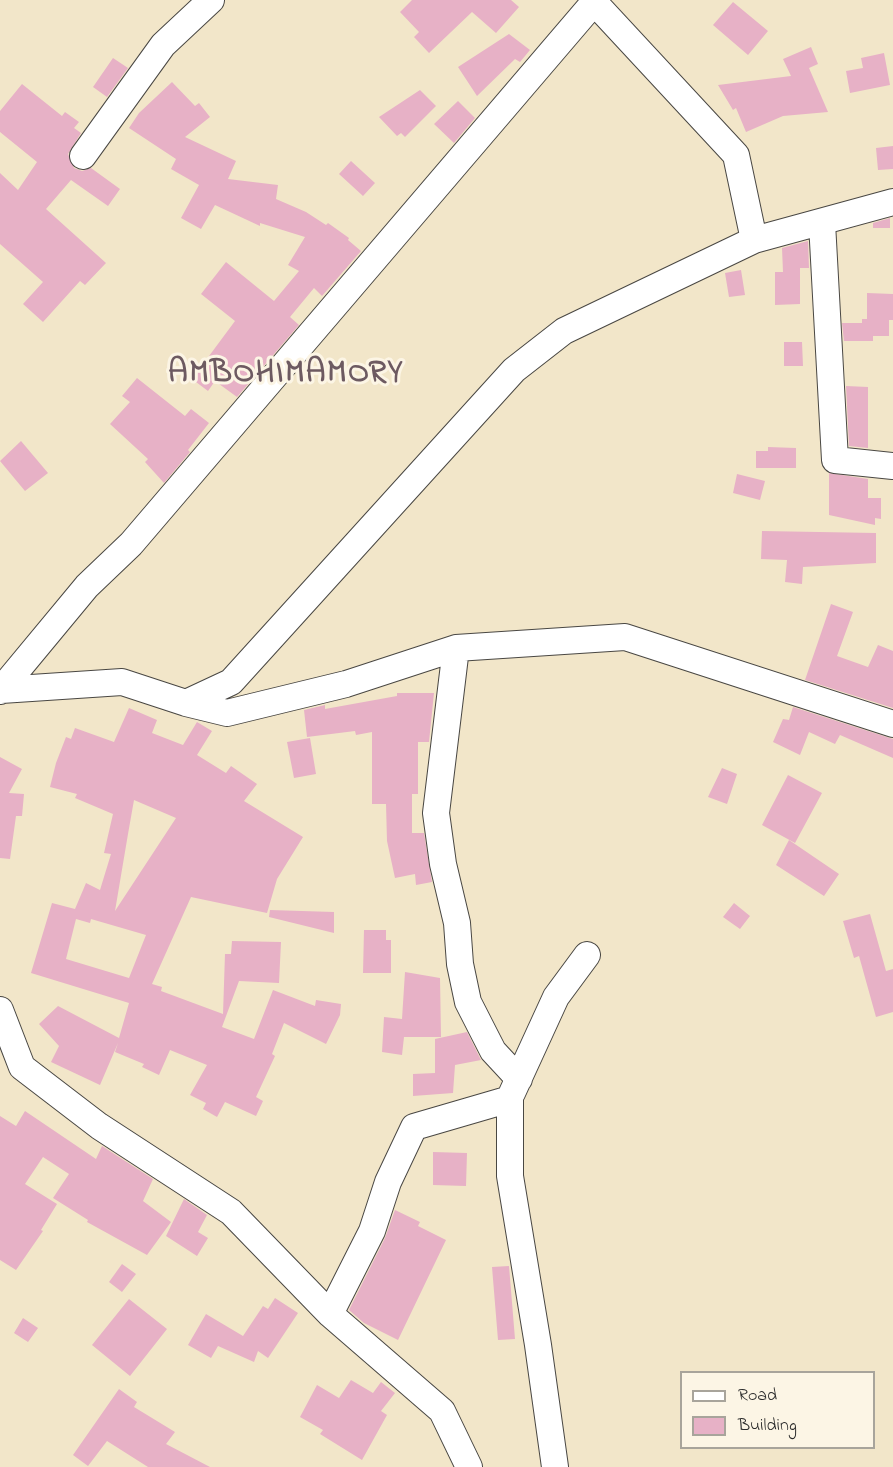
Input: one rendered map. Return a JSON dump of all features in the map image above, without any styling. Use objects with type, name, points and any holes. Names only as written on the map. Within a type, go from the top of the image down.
[{"type":"street","points":[[83,156],[163,45],[211,0]]},
{"type":"street","points":[[0,691],[87,586],[139,535],[595,1],[736,154],[754,240]]},
{"type":"street","points":[[186,703],[231,682],[514,370],[564,331],[754,240],[893,202]]},
{"type":"street","points":[[822,223],[835,460],[893,466]]},
{"type":"street","points":[[0,691],[122,682],[186,703],[227,713],[346,684],[456,648],[625,637],[893,724]]},
{"type":"street","points":[[456,648],[436,813],[443,864],[457,923],[460,964],[468,1002],[514,1089]]},
{"type":"street","points":[[555,1467],[538,1345],[510,1176],[514,1089],[556,997],[587,955]]},
{"type":"street","points":[[0,1010],[22,1067],[99,1126],[231,1212],[330,1314],[442,1411],[469,1467]]},
{"type":"street","points":[[330,1314],[372,1231],[388,1182],[414,1127],[514,1089]]},
{"type":"building","points":[[412,0],[511,0],[519,7],[496,33],[472,12],[429,53],[414,37],[419,32],[400,12]]},
{"type":"building","points":[[733,2],[768,31],[748,55],[713,25]]},
{"type":"building","points":[[509,34],[530,50],[520,62],[515,59],[477,96],[458,67]]},
{"type":"building","points":[[811,47],[818,64],[809,68],[828,112],[783,116],[746,132],[736,108],[733,110],[718,85],[791,76],[783,59]]},
{"type":"building","points":[[884,53],[890,85],[850,93],[846,71],[863,68],[861,58]]},
{"type":"building","points":[[113,58],[128,68],[107,97],[93,87]]},
{"type":"building","points":[[172,82],[195,106],[199,103],[210,117],[185,137],[236,161],[228,179],[278,185],[276,199],[306,212],[326,225],[328,223],[349,238],[348,240],[361,251],[322,296],[314,288],[290,317],[299,325],[237,397],[215,381],[208,391],[192,379],[235,321],[201,294],[226,262],[274,301],[299,271],[288,265],[305,237],[260,223],[260,226],[215,205],[201,229],[181,218],[199,185],[171,169],[176,159],[129,128],[139,113]]},
{"type":"building","points":[[22,84],[62,116],[65,112],[79,122],[74,128],[81,133],[68,154],[74,168],[82,171],[91,168],[120,189],[108,206],[71,180],[46,209],[106,263],[85,285],[80,281],[43,322],[23,304],[43,282],[0,244],[0,173],[18,190],[37,162],[0,132],[0,111]]},
{"type":"building","points":[[420,90],[436,106],[405,137],[401,133],[397,136],[379,117]]},
{"type":"building","points":[[458,101],[475,118],[454,143],[434,124]]},
{"type":"building","points":[[893,146],[893,169],[878,170],[876,148]]},
{"type":"building","points":[[351,161],[375,183],[363,196],[339,174]]},
{"type":"building","points":[[890,218],[890,228],[873,228],[873,223]]},
{"type":"building","points":[[808,241],[809,268],[800,268],[800,304],[775,305],[775,272],[783,272],[782,248]]},
{"type":"building","points":[[741,270],[745,295],[729,297],[725,273]]},
{"type":"building","points":[[867,293],[893,294],[893,320],[889,320],[889,336],[873,336],[873,341],[844,341],[842,323],[862,323],[862,319],[867,319]]},
{"type":"building","points":[[784,342],[802,342],[803,366],[784,366]]},
{"type":"building","points":[[137,378],[185,416],[191,409],[209,423],[188,450],[190,452],[164,483],[145,462],[148,459],[110,424],[130,402],[122,396]]},
{"type":"building","points":[[846,386],[868,387],[868,448],[849,446]]},
{"type":"building","points":[[21,441],[48,473],[25,491],[0,461]]},
{"type":"building","points":[[768,447],[796,448],[796,468],[756,468],[756,451],[768,451]]},
{"type":"building","points":[[829,473],[868,479],[868,498],[881,498],[881,519],[875,518],[875,525],[829,515]]},
{"type":"building","points":[[737,474],[765,481],[760,500],[733,493]]},
{"type":"building","points":[[762,531],[876,533],[876,563],[803,567],[802,584],[785,582],[787,560],[761,559]]},
{"type":"building","points":[[831,604],[853,612],[837,656],[868,667],[878,645],[893,651],[893,708],[805,680]]},
{"type":"building","points":[[397,693],[434,693],[429,742],[418,742],[418,794],[412,794],[412,833],[424,833],[432,882],[416,885],[415,874],[395,878],[387,841],[386,804],[372,804],[372,732],[356,735],[355,731],[307,737],[304,710],[325,705],[325,709],[397,696]]},
{"type":"building","points":[[793,707],[893,739],[893,758],[840,735],[835,744],[809,732],[800,755],[773,742],[783,719],[789,720]]},
{"type":"building","points":[[129,708],[157,720],[152,733],[183,745],[197,722],[212,731],[197,755],[226,773],[231,766],[257,784],[244,801],[303,837],[277,879],[267,913],[191,897],[152,984],[162,987],[161,991],[223,1014],[225,954],[231,954],[232,941],[281,942],[279,983],[239,981],[222,1027],[254,1039],[273,990],[315,1006],[316,1000],[341,1004],[340,1015],[326,1044],[284,1023],[272,1054],[275,1056],[256,1097],[263,1101],[256,1116],[225,1102],[217,1117],[203,1109],[206,1103],[190,1095],[207,1065],[170,1050],[159,1075],[142,1067],[144,1064],[115,1052],[118,1043],[100,1085],[51,1062],[59,1046],[39,1024],[58,1006],[119,1038],[129,1003],[31,973],[52,903],[75,909],[86,883],[100,890],[111,854],[104,853],[113,814],[75,798],[77,794],[50,787],[56,763],[66,737],[71,739],[75,728],[114,742]],"holes":[[[134,800],[176,818],[115,911],[128,834]],[[76,919],[90,923],[91,919],[146,935],[129,978],[66,959]]]},
{"type":"building","points":[[310,738],[316,774],[294,778],[287,742]]},
{"type":"building","points":[[0,757],[22,769],[9,793],[24,794],[22,816],[16,816],[10,859],[0,858]]},
{"type":"building","points":[[722,768],[737,774],[727,804],[708,797]]},
{"type":"building","points":[[788,775],[822,793],[795,843],[762,825]]},
{"type":"building","points":[[789,840],[839,874],[824,896],[776,865]]},
{"type":"building","points":[[734,903],[750,916],[740,929],[723,917]]},
{"type":"building","points":[[270,910],[334,912],[334,933],[269,917]]},
{"type":"building","points":[[870,914],[886,971],[893,969],[893,1012],[876,1017],[859,956],[854,958],[843,921]]},
{"type":"building","points":[[364,930],[386,930],[386,940],[391,940],[391,973],[363,973]]},
{"type":"building","points":[[405,972],[440,978],[441,1037],[404,1037],[402,1055],[382,1052],[384,1017],[402,1019]]},
{"type":"building","points":[[467,1032],[481,1060],[455,1065],[453,1093],[413,1096],[413,1074],[435,1073],[435,1039]]},
{"type":"building","points":[[25,1111],[96,1159],[102,1146],[153,1179],[143,1201],[171,1222],[147,1255],[87,1222],[88,1220],[53,1198],[69,1174],[43,1157],[25,1184],[57,1204],[41,1230],[43,1231],[16,1270],[0,1260],[0,1116],[16,1126]]},
{"type":"building","points":[[433,1152],[467,1153],[466,1186],[433,1185]]},
{"type":"building","points":[[184,1199],[207,1215],[198,1232],[208,1238],[197,1256],[166,1236]]},
{"type":"building","points":[[395,1210],[420,1222],[418,1226],[446,1240],[398,1340],[364,1323],[349,1310],[385,1238]]},
{"type":"building","points":[[122,1264],[136,1274],[122,1292],[109,1282]]},
{"type":"building","points":[[509,1266],[515,1339],[498,1340],[492,1267]]},
{"type":"building","points":[[275,1298],[298,1313],[268,1358],[258,1351],[254,1362],[218,1346],[211,1358],[188,1345],[206,1314],[243,1336],[263,1306],[268,1309]]},
{"type":"building","points":[[129,1299],[167,1329],[130,1376],[92,1345]]},
{"type":"building","points":[[23,1318],[38,1328],[28,1342],[14,1333]]},
{"type":"building","points":[[351,1380],[373,1393],[381,1382],[395,1393],[381,1411],[387,1415],[362,1460],[320,1434],[323,1430],[300,1417],[317,1385],[339,1398]]},
{"type":"building","points":[[119,1389],[137,1402],[134,1407],[175,1432],[166,1444],[210,1467],[148,1467],[107,1441],[88,1466],[73,1455]]},
{"type":"district","name":"AMBOHIMAMORY","points":[[286,376]]}]
